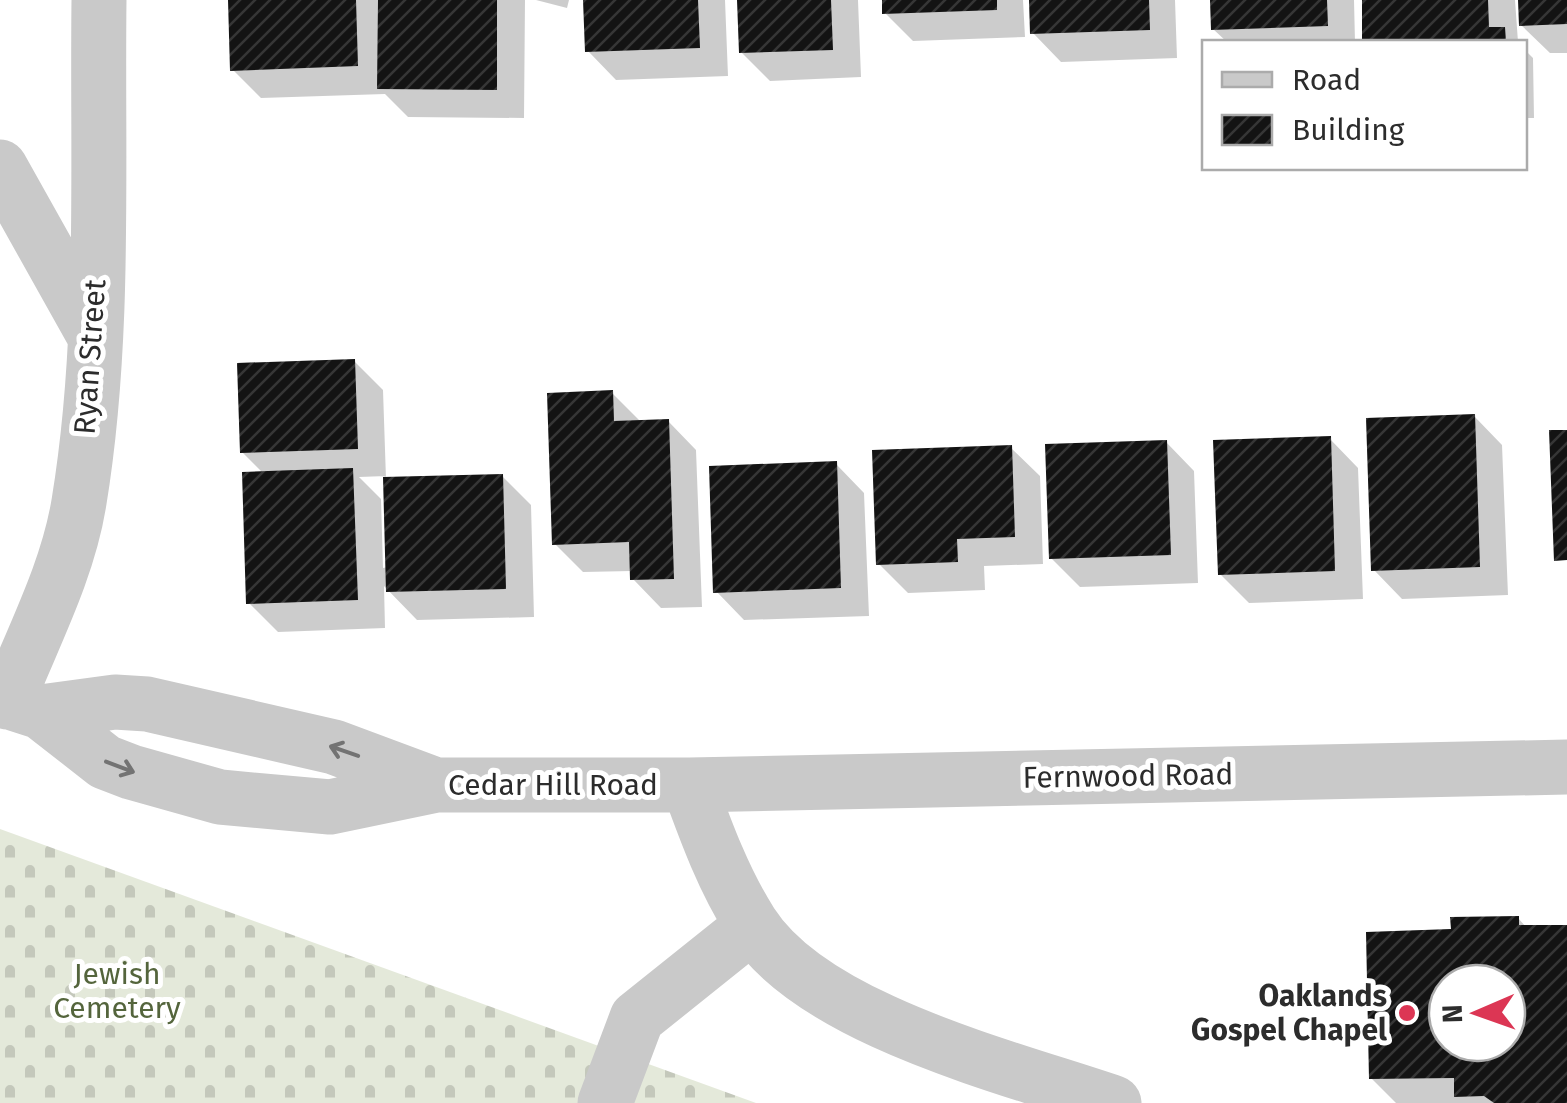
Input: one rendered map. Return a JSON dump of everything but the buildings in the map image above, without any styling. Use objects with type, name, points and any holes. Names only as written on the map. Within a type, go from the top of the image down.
[{"type":"street","name":"Ryan Street","points":[[16,704],[79,503],[94,335],[100,0]]},
{"type":"street","points":[[0,167],[94,335]]},
{"type":"street","points":[[16,704],[147,704],[334,747],[436,785]]},
{"type":"street","name":"Cedar Hill Road","points":[[16,704],[105,762],[220,797],[330,807],[436,785],[689,785],[712,850],[752,926],[794,970],[840,1001],[925,1038],[1114,1103]]},
{"type":"street","name":"Fernwood Road","points":[[689,785],[1567,767]]},
{"type":"street","points":[[604,1103],[637,1018],[752,926]]},
{"type":"green space","name":"Jewish Cemetery","points":[[0,829],[756,1103],[0,1103]]},
{"type":"place","name":"Oaklands Gospel Chapel","points":[[1407,1013]]}]
